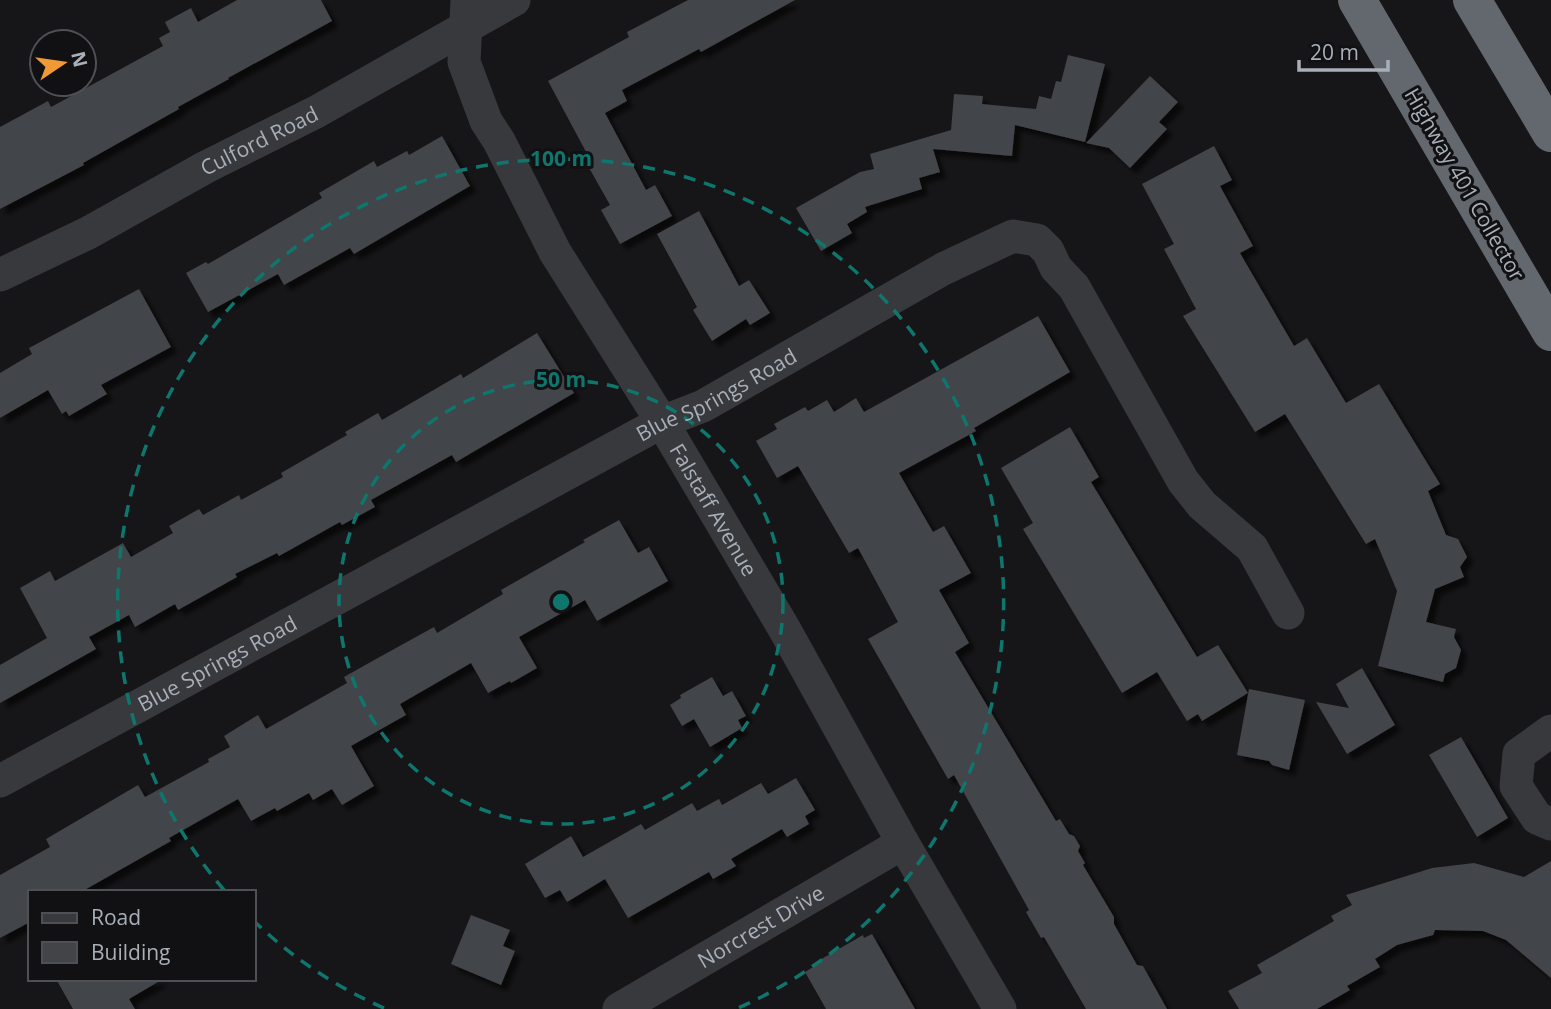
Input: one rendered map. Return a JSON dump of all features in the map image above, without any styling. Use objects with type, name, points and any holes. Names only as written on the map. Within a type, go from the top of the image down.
[{"type":"highway","name":"Highway 401 Collector","points":[[1357,0],[1551,332]]},
{"type":"highway","points":[[1472,0],[1551,133]]},
{"type":"street","name":"Culford Road","points":[[0,275],[88,233],[205,167],[316,112],[466,13],[514,0]]},
{"type":"street","name":"Falstaff Avenue","points":[[466,13],[464,62],[486,121],[499,141],[555,252],[662,422],[785,630],[903,843],[1000,1009]]},
{"type":"street","name":"Blue Springs Road","points":[[0,781],[662,422],[703,406],[943,269],[1013,236],[1037,240],[1048,251],[1056,268],[1074,287],[1183,481],[1202,505],[1252,548],[1288,613]]},
{"type":"street","points":[[1551,730],[1519,754],[1516,786],[1536,818],[1551,824]]},
{"type":"street","name":"Norcrest Drive","points":[[618,1009],[903,843]]},
{"type":"building","points":[[237,0],[321,0],[332,21],[178,107],[179,109],[83,163],[84,165],[0,209],[0,127],[48,101],[51,107],[68,98],[98,98],[98,81],[163,46],[159,38],[170,32],[165,22],[191,8],[198,22]]},
{"type":"building","points":[[688,0],[795,0],[701,52],[699,49],[622,90],[627,101],[605,113],[646,190],[655,185],[672,216],[620,244],[601,210],[610,205],[588,166],[592,163],[548,81],[629,37],[627,32]]},
{"type":"building","points":[[1068,55],[1105,64],[1085,142],[1015,125],[1012,156],[933,149],[940,172],[919,178],[922,189],[865,207],[867,212],[847,224],[852,233],[821,251],[796,208],[860,172],[874,169],[870,154],[951,130],[954,94],[983,96],[982,104],[1036,109],[1039,96],[1051,99],[1056,81],[1061,82]]},
{"type":"building","points":[[1150,76],[1178,102],[1159,122],[1167,129],[1130,168],[1109,148],[1086,143]]},
{"type":"building","points":[[442,136],[470,186],[354,254],[350,248],[284,285],[278,274],[208,312],[186,273],[206,262],[208,264],[322,198],[319,193],[374,161],[377,167],[407,151],[409,155]]},
{"type":"building","points":[[1214,146],[1232,180],[1220,186],[1253,246],[1240,253],[1294,346],[1307,338],[1346,403],[1379,384],[1440,484],[1428,491],[1446,535],[1458,539],[1467,557],[1460,567],[1464,577],[1435,589],[1426,622],[1456,629],[1454,637],[1461,650],[1456,668],[1445,674],[1443,682],[1378,666],[1397,591],[1375,539],[1366,544],[1285,414],[1255,432],[1183,316],[1196,309],[1164,249],[1174,244],[1142,184]]},
{"type":"building","points":[[699,211],[739,286],[749,280],[770,313],[750,325],[746,319],[712,341],[693,310],[697,307],[657,234]]},
{"type":"building","points":[[139,289],[171,347],[101,385],[107,394],[69,416],[66,411],[62,414],[48,390],[0,418],[0,373],[32,354],[29,348]]},
{"type":"building","points":[[1038,316],[1070,372],[974,428],[976,431],[899,473],[933,532],[944,526],[971,573],[939,590],[969,643],[955,652],[1056,821],[1060,819],[1080,846],[1078,851],[1085,863],[1083,865],[1114,917],[1114,924],[1137,965],[1143,966],[1167,1009],[1086,1009],[1044,937],[1041,938],[1026,912],[1029,910],[954,775],[948,779],[868,639],[898,622],[858,548],[849,553],[798,466],[777,478],[756,441],[777,429],[774,424],[805,407],[808,411],[827,400],[834,412],[856,398],[864,412]]},
{"type":"building","points":[[537,333],[574,393],[456,462],[452,455],[371,500],[375,507],[342,525],[340,522],[279,556],[277,553],[235,574],[237,577],[178,610],[175,604],[135,627],[129,615],[89,637],[96,649],[0,703],[0,665],[47,638],[20,588],[50,571],[55,581],[123,543],[131,557],[173,533],[169,526],[199,509],[203,515],[239,495],[241,500],[283,477],[281,473],[347,435],[345,432],[378,413],[382,420],[461,374],[463,378]]},
{"type":"building","points":[[1070,427],[1099,477],[1091,482],[1197,657],[1218,645],[1248,693],[1202,721],[1198,714],[1187,721],[1157,672],[1122,693],[1023,529],[1033,523],[1001,468]]},
{"type":"building","points":[[619,520],[638,553],[649,547],[668,581],[597,621],[585,600],[519,637],[537,668],[511,683],[510,681],[488,693],[471,663],[400,704],[406,715],[351,746],[374,786],[342,805],[332,789],[313,800],[309,793],[277,811],[275,808],[251,821],[238,799],[85,890],[28,890],[28,923],[0,938],[0,875],[50,847],[46,839],[138,785],[145,797],[209,762],[208,759],[230,747],[224,736],[258,715],[266,729],[347,683],[344,677],[434,627],[437,633],[503,594],[501,590],[585,542],[583,540]]},
{"type":"building","points":[[1362,668],[1395,725],[1347,754],[1316,702],[1349,708],[1336,684]]},
{"type":"building","points":[[712,677],[723,696],[732,691],[746,716],[738,720],[742,728],[710,747],[694,719],[682,726],[670,705],[681,698],[680,695]]},
{"type":"building","points":[[1249,689],[1305,700],[1289,770],[1272,765],[1269,761],[1237,755]]},
{"type":"building","points":[[1461,737],[1508,818],[1477,837],[1429,755]]},
{"type":"building","points":[[796,778],[815,810],[805,816],[809,824],[787,837],[782,829],[731,859],[736,866],[713,879],[709,872],[628,918],[605,879],[567,902],[560,890],[545,898],[525,864],[571,836],[583,857],[641,824],[645,830],[692,803],[697,811],[719,799],[722,805],[761,783],[768,794]]},
{"type":"building","points":[[1551,861],[1551,978],[1506,940],[1483,931],[1435,930],[1433,935],[1397,945],[1375,959],[1380,967],[1347,986],[1350,990],[1317,1009],[1239,1009],[1228,991],[1262,973],[1257,965],[1334,921],[1331,916],[1352,905],[1346,895],[1432,868],[1474,863],[1524,877]]},
{"type":"building","points":[[471,915],[510,930],[503,946],[515,951],[501,985],[451,964]]},
{"type":"building","points":[[872,934],[915,1009],[826,1009],[805,972],[813,967],[811,965],[863,935],[864,938]]},
{"type":"building","points":[[57,981],[160,981],[129,999],[135,1009],[73,1009]]}]
